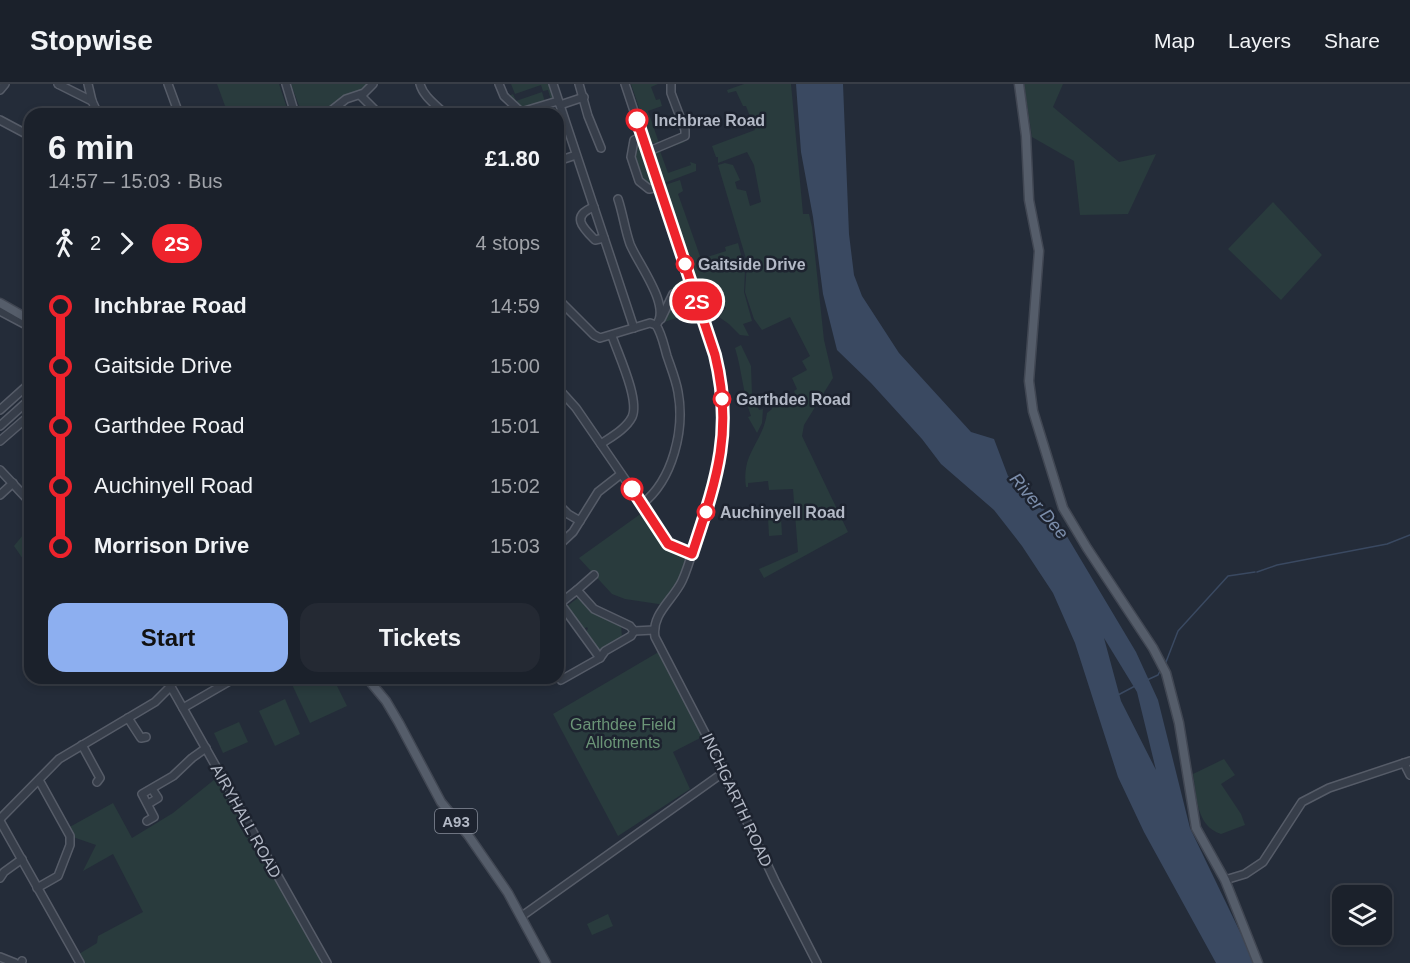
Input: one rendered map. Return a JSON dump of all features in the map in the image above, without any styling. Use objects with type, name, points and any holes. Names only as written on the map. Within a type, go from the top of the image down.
[{"type":"main road","points":[[1019,84],[1026,136],[1029,200],[1039,251],[1030,373],[1033,411],[1063,508],[1153,648],[1166,673],[1179,723],[1196,828],[1225,880],[1258,963]]},
{"type":"main road","points":[[0,303],[24,317]]},
{"type":"main road","name":"A93","points":[[371,684],[396,717],[441,802],[489,864],[522,916],[546,963]]},
{"type":"street","points":[[0,90],[5,84]]},
{"type":"street","points":[[58,84],[92,101]]},
{"type":"street","points":[[88,84],[95,108]]},
{"type":"street","points":[[168,84],[177,108]]},
{"type":"street","points":[[286,84],[293,108]]},
{"type":"street","points":[[335,108],[346,99],[360,95],[373,84]]},
{"type":"street","points":[[420,84],[420,88],[439,108]]},
{"type":"street","points":[[499,84],[504,96],[517,108]]},
{"type":"street","points":[[553,84],[561,108]]},
{"type":"street","points":[[579,84],[588,116],[602,148]]},
{"type":"street","points":[[577,590],[594,609],[630,626],[634,631],[655,634],[665,606],[682,582],[692,554],[718,465],[723,436],[723,401],[715,355],[625,84]]},
{"type":"street","points":[[647,152],[685,136],[685,130],[671,93],[671,84]]},
{"type":"street","points":[[360,95],[373,108]]},
{"type":"street","points":[[538,108],[584,97]]},
{"type":"street","points":[[564,118],[634,328]]},
{"type":"street","points":[[0,120],[24,133]]},
{"type":"street","points":[[598,136],[607,132]]},
{"type":"street","points":[[642,136],[634,140],[631,157],[639,182],[649,189],[660,187]]},
{"type":"street","points":[[564,159],[576,155]]},
{"type":"street","points":[[618,199],[631,246],[657,296],[660,312],[658,323],[678,392],[680,420],[674,450],[658,488],[642,504]]},
{"type":"street","points":[[594,207],[588,209],[579,222],[581,227],[595,240],[604,238]]},
{"type":"street","points":[[623,214],[632,211]]},
{"type":"street","points":[[658,323],[673,294]]},
{"type":"street","points":[[564,305],[594,335],[600,338],[650,323],[658,323]]},
{"type":"street","points":[[0,311],[24,324]]},
{"type":"street","points":[[601,444],[626,426],[634,410],[628,383],[612,336]]},
{"type":"street","points":[[8,419],[0,411],[24,388]]},
{"type":"street","points":[[564,394],[601,444],[668,544],[692,554]]},
{"type":"street","points":[[0,426],[24,404]]},
{"type":"street","points":[[0,441],[24,420]]},
{"type":"street","points":[[0,470],[24,496]]},
{"type":"street","points":[[564,541],[570,536],[598,492],[621,474]]},
{"type":"street","points":[[0,495],[12,483]]},
{"type":"street","points":[[564,510],[580,521]]},
{"type":"street","points":[[564,600],[594,575]]},
{"type":"street","points":[[564,611],[600,658]]},
{"type":"street","points":[[564,678],[600,658],[605,651],[631,636],[634,631]]},
{"type":"street","name":"INCHGARTH ROAD","points":[[655,634],[724,772],[772,876],[817,963]]},
{"type":"street","points":[[183,708],[225,684]]},
{"type":"street","points":[[80,963],[0,820],[59,759],[155,702],[171,686]]},
{"type":"street","name":"AIRYHALL ROAD","points":[[171,686],[327,963]]},
{"type":"street","points":[[128,718],[141,739]]},
{"type":"street","points":[[82,745],[101,779]]},
{"type":"street","points":[[147,821],[154,817],[142,794],[173,776],[206,748]]},
{"type":"street","points":[[1225,880],[1245,874],[1263,862],[1302,802],[1329,788],[1407,762],[1410,775]]},
{"type":"street","points":[[522,916],[724,772]]},
{"type":"street","points":[[37,888],[58,876],[70,845],[70,836],[39,780]]},
{"type":"street","points":[[148,804],[158,798],[152,789]]},
{"type":"street","points":[[0,878],[21,859]]},
{"type":"street","points":[[0,957],[19,962]]},
{"type":"green space","points":[[217,84],[279,84],[287,108],[226,108]]},
{"type":"green space","points":[[291,84],[367,84],[361,90],[344,96],[329,108],[300,108]]},
{"type":"green space","points":[[511,84],[549,84],[554,101],[535,108],[527,106],[518,108],[506,97],[513,94],[516,101],[542,92],[545,102],[551,100],[548,90],[543,91],[541,85],[515,94]]},
{"type":"green space","points":[[631,84],[658,84],[651,87],[656,100],[660,99],[662,106],[648,111],[659,143],[651,143]]},
{"type":"green space","points":[[744,84],[791,84],[803,214],[809,214],[812,227],[824,340],[833,378],[804,425],[802,436],[848,532],[764,578],[759,569],[798,552],[793,489],[769,490],[768,481],[748,483],[746,487],[746,468],[763,429],[767,413],[772,409],[771,406],[787,398],[790,402],[797,398],[794,391],[797,389],[792,378],[807,370],[802,361],[810,356],[790,317],[762,330],[754,319],[745,292],[747,262],[718,165],[725,163],[733,165],[740,180],[735,182],[737,189],[746,191],[750,206],[761,202],[754,165],[747,152],[718,163],[718,157],[712,146],[755,130],[746,106],[743,106],[736,91],[728,93],[727,90]]},
{"type":"green space","points":[[1024,84],[1063,84],[1053,107],[1119,162],[1156,154],[1128,214],[1080,215],[1074,161],[1032,137]]},
{"type":"green space","points":[[638,140],[654,186],[650,187],[645,183],[635,167],[634,148]]},
{"type":"green space","points":[[682,141],[685,142],[660,151],[668,173],[691,165],[690,162],[696,164],[696,171],[664,183],[655,155],[656,151]]},
{"type":"green space","points":[[680,180],[683,191],[678,194],[701,259],[726,251],[725,247],[738,243],[745,270],[744,292],[752,321],[743,324],[749,336],[740,335],[719,317],[726,308],[719,301],[712,312],[706,308],[665,185]]},
{"type":"green space","points":[[1273,202],[1322,255],[1281,300],[1228,249]]},
{"type":"green space","points":[[683,279],[696,312],[664,322],[673,303],[676,306],[672,307],[675,317],[686,313],[682,299],[679,297],[677,300],[673,299],[672,288]]},
{"type":"green space","points":[[741,345],[751,366],[752,394],[759,410],[763,409],[762,423],[757,433],[748,417],[751,416],[735,348]]},
{"type":"green space","points":[[646,510],[664,540],[691,554],[685,574],[665,605],[625,599],[612,594],[579,558]]},
{"type":"green space","points":[[781,517],[782,535],[769,536],[768,518]]},
{"type":"green space","points":[[23,535],[24,560],[14,546]]},
{"type":"green space","points":[[579,597],[621,624],[622,638],[597,651],[585,632],[587,627],[580,628],[566,607]]},
{"type":"green space","name":"Garthdee Field Allotments","points":[[662,650],[706,735],[673,752],[690,789],[618,836],[553,714]]},
{"type":"green space","points":[[292,684],[336,684],[347,706],[310,723]]},
{"type":"green space","points":[[285,699],[300,734],[275,746],[259,711]]},
{"type":"green space","points":[[239,722],[248,742],[223,753],[214,733]]},
{"type":"green space","points":[[1224,759],[1235,775],[1221,784],[1241,814],[1245,825],[1221,834],[1213,830],[1202,818],[1193,774]]},
{"type":"green space","points":[[220,775],[326,963],[84,963],[79,954],[97,943],[98,936],[143,912],[113,854],[83,871],[96,845],[70,836],[66,829],[113,803],[132,838],[173,813]]},
{"type":"green space","points":[[608,914],[613,926],[592,935],[587,924]]},
{"type":"water","name":"River Dee","points":[[796,84],[843,84],[849,234],[854,275],[862,296],[899,353],[971,432],[994,439],[1008,476],[1059,523],[1136,652],[1158,700],[1190,828],[1255,963],[1216,963],[1144,832],[1118,777],[1075,643],[1053,593],[1022,546],[994,510],[941,464],[922,439],[871,383],[837,350],[823,294],[813,217],[801,152]],"holes":[[[1104,638],[1137,692],[1156,770],[1121,701]]]},
{"type":"waterway","points":[[1257,572],[1277,565],[1387,544],[1410,535]]},
{"type":"waterway","points":[[1166,662],[1178,631],[1228,576],[1255,572]]},
{"type":"waterway","points":[[1147,680],[1158,675],[1160,671]]},
{"type":"waterway","points":[[1118,695],[1135,686]]},
{"type":"bus line","name":"2S","points":[[632,489],[664,540],[672,547],[692,554],[713,488],[724,430],[722,391],[715,355],[637,120]]},
{"type":"place","name":"Inchbrae Road","points":[[637,120]]},
{"type":"place","name":"Gaitside Drive","points":[[685,264]]},
{"type":"place","name":"Garthdee Road","points":[[722,399]]},
{"type":"place","name":"Auchinyell Road","points":[[706,512]]}]
